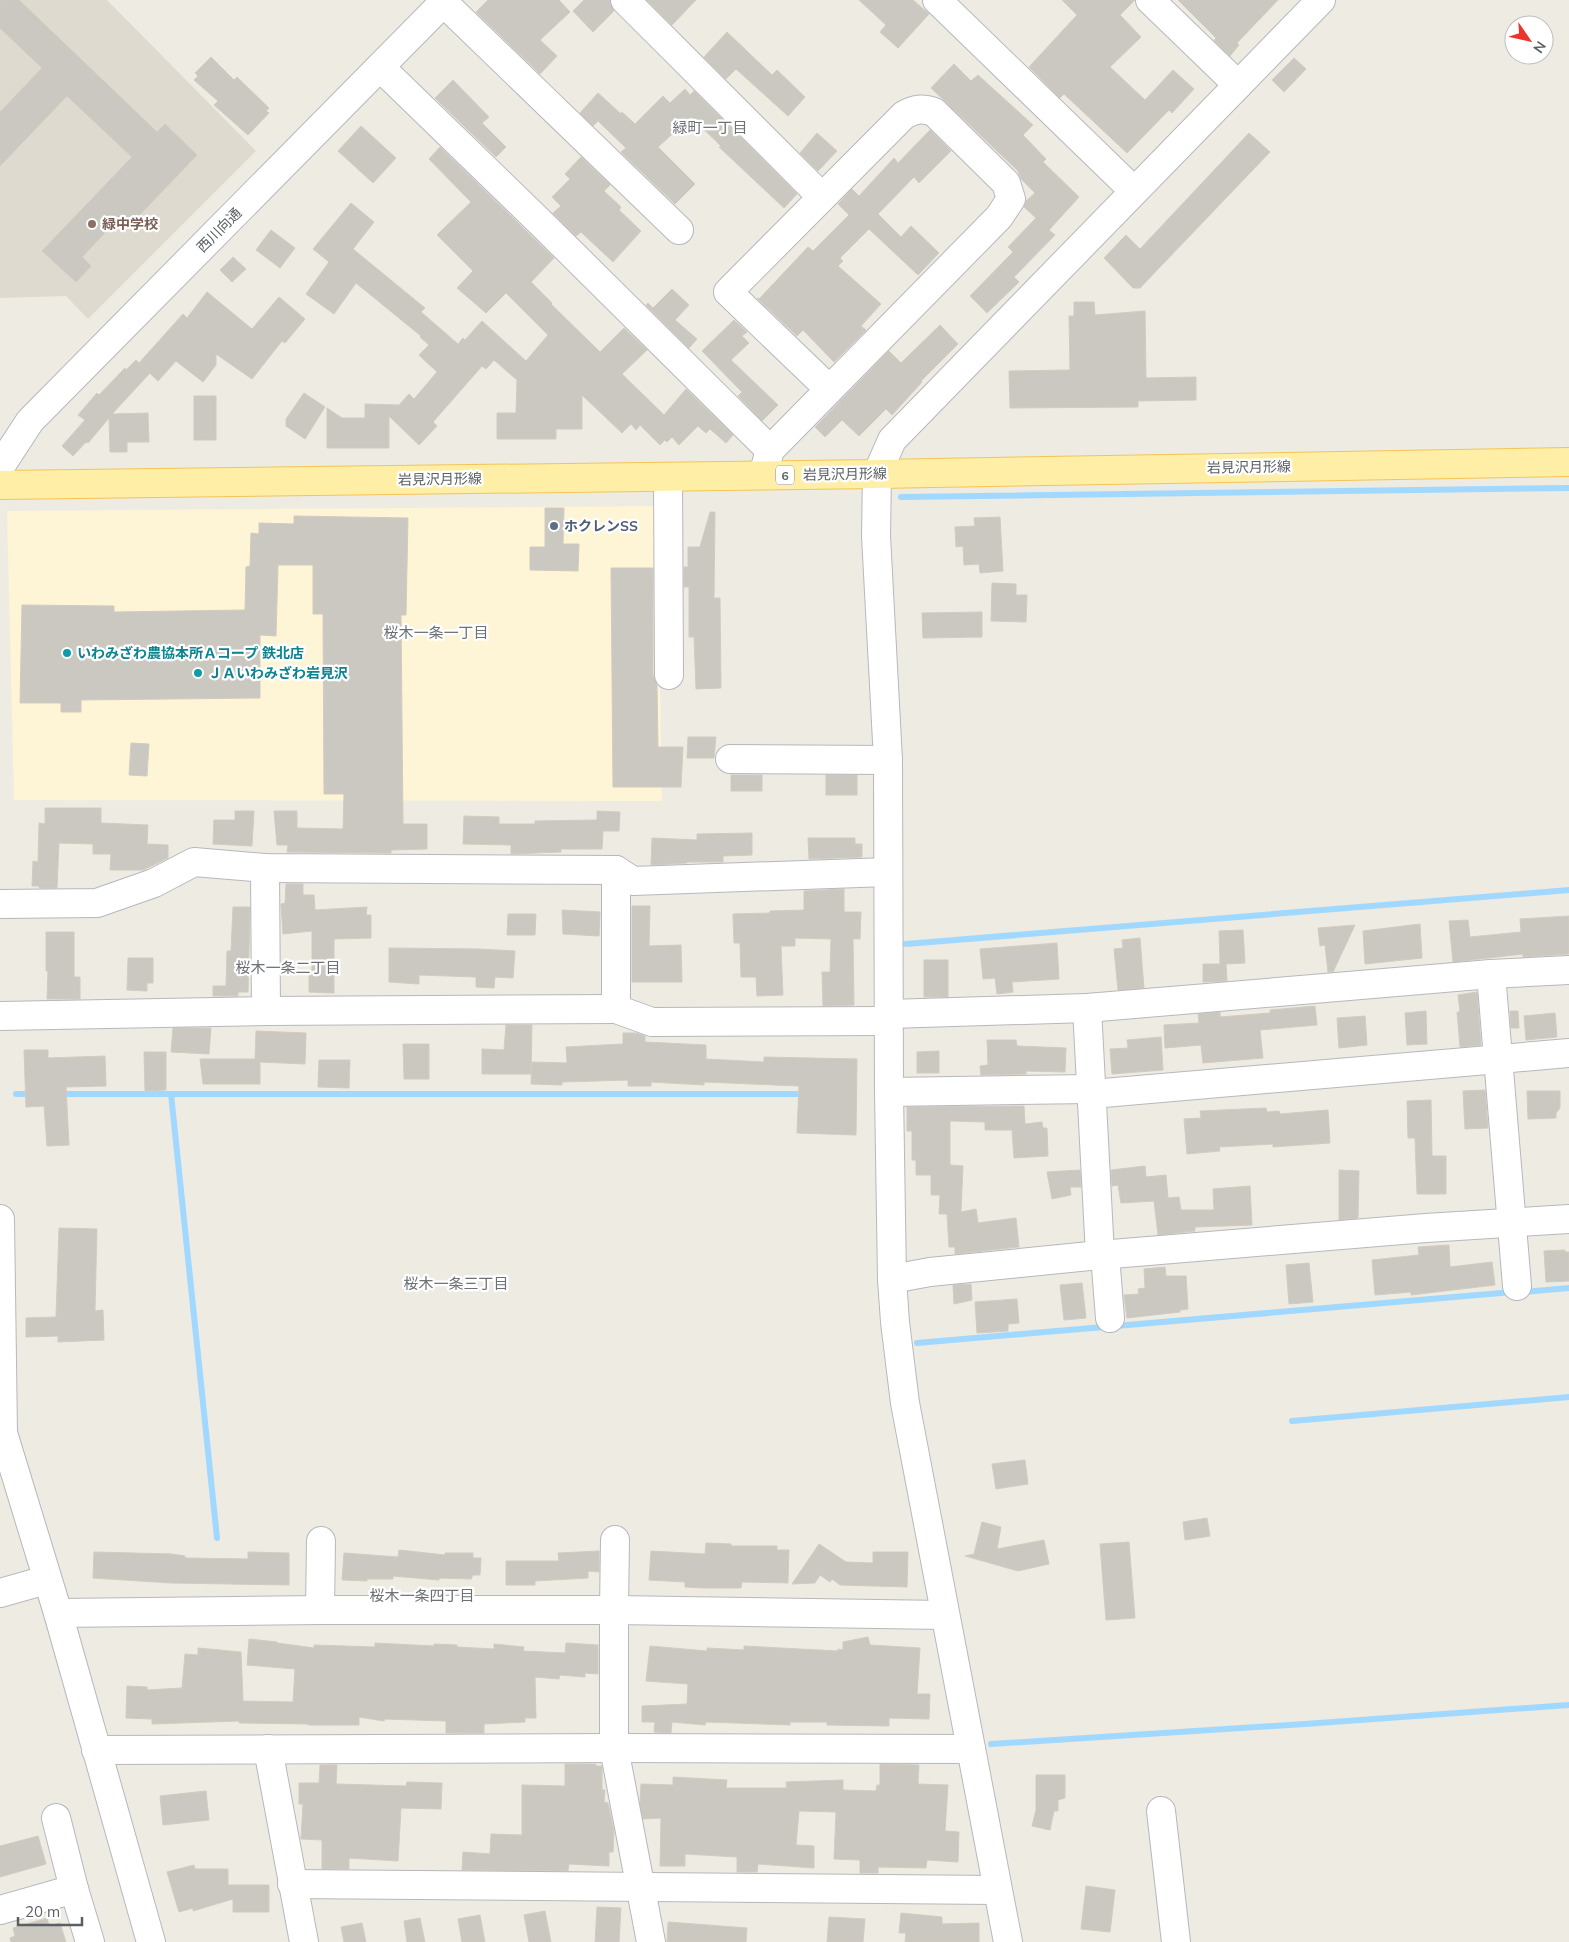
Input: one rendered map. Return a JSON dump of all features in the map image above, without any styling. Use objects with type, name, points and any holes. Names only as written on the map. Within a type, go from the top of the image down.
[{"type":"main road","name":"岩見沢月形線","points":[[0,485],[668,476],[766,463],[877,474],[1569,462]]},
{"type":"street","points":[[625,0],[822,197]]},
{"type":"street","points":[[937,0],[1134,191]]},
{"type":"street","points":[[1150,0],[1238,85]]},
{"type":"street","points":[[1008,1942],[905,1403],[894,1322],[888,1018],[888,760],[876,536],[877,474],[892,440],[1321,0]]},
{"type":"street","points":[[438,3],[678,230]]},
{"type":"street","name":"西川向通","points":[[0,466],[30,421],[380,67],[438,3]]},
{"type":"street","points":[[380,67],[537,219],[766,463],[829,389],[1000,217],[1011,199],[1006,183],[934,112],[923,108],[913,110],[904,115],[728,292],[829,389]]},
{"type":"street","points":[[668,476],[669,675]]},
{"type":"street","points":[[730,759],[888,760]]},
{"type":"street","points":[[0,904],[97,903],[154,883],[194,862],[265,868],[616,870],[633,881],[887,872]]},
{"type":"street","points":[[265,868],[266,1011]]},
{"type":"street","points":[[616,870],[616,1009]]},
{"type":"street","points":[[0,1016],[266,1011],[616,1009],[652,1022],[888,1018],[1087,1008],[1491,974],[1569,970]]},
{"type":"street","points":[[1491,974],[1517,1286]]},
{"type":"street","points":[[1087,1008],[1102,1255],[1110,1318]]},
{"type":"street","points":[[889,1092],[1092,1092],[1569,1053]]},
{"type":"street","points":[[0,1219],[5,1457],[58,1613],[151,1942]]},
{"type":"street","points":[[892,1279],[930,1272],[1102,1255],[1426,1228],[1569,1219]]},
{"type":"street","points":[[616,1540],[614,1748],[651,1942]]},
{"type":"street","points":[[320,1541],[320,1610]]},
{"type":"street","points":[[0,1593],[46,1580]]},
{"type":"street","points":[[58,1613],[320,1610],[614,1610],[944,1615]]},
{"type":"street","points":[[268,1749],[304,1942]]},
{"type":"street","points":[[96,1750],[971,1749]]},
{"type":"street","points":[[1161,1811],[1176,1942]]},
{"type":"street","points":[[56,1818],[90,1942]]},
{"type":"street","points":[[292,1884],[997,1890]]},
{"type":"street","points":[[0,1910],[74,1889]]},
{"type":"shaded area","name":"緑中学校","points":[[0,0],[107,0],[256,151],[88,319],[66,296],[0,298]]},
{"type":"shaded area","points":[[657,506],[662,801],[14,800],[7,511]]},
{"type":"building","points":[[0,0],[19,0],[157,132],[165,124],[197,155],[129,226],[120,217],[82,257],[91,266],[76,282],[42,251],[132,157],[67,96],[0,166],[0,112],[42,68],[0,28]]},
{"type":"building","points":[[488,0],[559,0],[570,12],[540,40],[557,56],[540,74],[476,12]]},
{"type":"building","points":[[584,0],[610,0],[614,11],[593,32],[573,11]]},
{"type":"building","points":[[647,0],[696,0],[672,25]]},
{"type":"building","points":[[859,0],[913,0],[929,14],[898,48],[880,32],[886,25]]},
{"type":"building","points":[[1062,0],[1135,0],[1120,15],[1141,37],[1110,67],[1145,100],[1173,70],[1194,89],[1172,113],[1169,110],[1127,153],[1064,94],[1060,98],[1029,67],[1077,15]]},
{"type":"building","points":[[1178,0],[1278,0],[1237,43],[1239,45],[1230,56],[1214,40],[1216,38]]},
{"type":"building","points":[[727,32],[772,75],[777,70],[805,97],[788,116],[736,69],[726,79],[704,57]]},
{"type":"building","points":[[211,57],[234,80],[237,77],[269,108],[266,111],[269,113],[248,135],[214,105],[218,101],[194,80],[198,76],[195,73]]},
{"type":"building","points":[[1294,58],[1306,69],[1284,92],[1272,80]]},
{"type":"building","points":[[954,64],[971,81],[978,75],[1033,125],[1023,135],[1046,159],[1043,162],[1079,197],[1049,230],[1055,235],[1014,277],[1019,282],[987,313],[970,296],[1013,252],[1008,247],[1036,218],[1024,207],[1026,201],[1035,193],[1021,179],[1018,171],[931,88]]},
{"type":"building","points":[[453,80],[489,117],[482,123],[506,147],[496,157],[435,98]]},
{"type":"building","points":[[685,89],[690,95],[694,91],[797,194],[784,208],[719,147],[721,146],[691,117],[658,147],[695,184],[675,204],[621,152],[626,148],[598,121],[593,126],[580,113],[598,93],[635,124],[663,96],[670,103]]},
{"type":"building","points":[[361,126],[396,158],[373,183],[338,151]]},
{"type":"building","points":[[930,130],[951,151],[919,183],[914,177],[878,214],[901,237],[911,226],[939,253],[918,275],[869,229],[840,258],[843,261],[838,266],[881,304],[861,326],[866,330],[834,362],[803,330],[797,336],[757,298],[759,299],[808,247],[813,251],[849,215],[838,204],[852,189],[859,196],[894,158],[898,163]]},
{"type":"building","points":[[817,133],[837,151],[818,171],[800,153]]},
{"type":"building","points":[[1249,133],[1270,152],[1140,288],[1133,288],[1104,258],[1126,235],[1140,249]]},
{"type":"building","points":[[440,147],[554,258],[531,282],[551,304],[600,352],[624,328],[647,350],[622,374],[664,415],[686,389],[733,435],[726,443],[710,429],[706,433],[698,426],[679,445],[672,437],[660,445],[640,425],[636,430],[631,424],[622,433],[582,395],[582,429],[556,429],[556,439],[497,439],[497,413],[516,413],[517,380],[494,360],[486,369],[482,366],[433,422],[437,426],[419,445],[389,416],[389,448],[327,448],[327,408],[342,418],[365,418],[365,404],[399,405],[409,394],[414,399],[437,372],[419,355],[429,345],[421,336],[356,283],[334,314],[306,294],[329,262],[313,249],[351,203],[374,222],[353,249],[425,308],[421,312],[458,344],[463,338],[465,340],[482,321],[526,361],[548,335],[506,293],[486,313],[457,288],[473,271],[437,235],[471,202],[429,159]]},
{"type":"building","points":[[581,157],[610,185],[604,191],[621,207],[619,210],[641,231],[613,262],[581,232],[576,236],[553,213],[561,206],[552,197],[570,179],[565,174]]},
{"type":"building","points":[[271,230],[295,248],[280,268],[256,250]]},
{"type":"building","points":[[233,257],[246,269],[232,282],[220,270]]},
{"type":"building","points":[[672,289],[689,305],[675,320],[697,339],[689,348],[646,305],[648,303],[653,308]]},
{"type":"building","points":[[207,292],[252,329],[279,297],[305,319],[285,343],[282,341],[252,379],[216,354],[216,365],[203,382],[176,361],[158,381],[139,363],[183,314],[187,318]]},
{"type":"building","points":[[1074,302],[1094,302],[1095,315],[1145,311],[1146,378],[1196,377],[1196,400],[1138,401],[1138,407],[1010,408],[1009,371],[1070,370],[1069,316],[1074,316]]},
{"type":"building","points":[[734,320],[747,332],[742,336],[749,343],[731,360],[778,405],[762,421],[738,396],[742,392],[702,351]]},
{"type":"building","points":[[940,325],[958,344],[921,381],[892,415],[886,409],[859,436],[842,420],[825,437],[815,427],[889,351],[901,363]]},
{"type":"building","points":[[136,360],[150,373],[112,414],[148,413],[149,442],[127,442],[127,452],[110,452],[109,418],[88,443],[86,442],[73,456],[62,446],[85,420],[78,415],[97,393],[99,395],[125,368],[126,370]]},
{"type":"building","points":[[304,393],[325,407],[305,439],[286,426],[286,419]]},
{"type":"building","points":[[194,396],[216,396],[216,440],[194,440]]},
{"type":"building","name":"ホクレンSS","points":[[545,508],[564,508],[563,544],[579,544],[578,571],[530,570],[530,547],[545,547]]},
{"type":"building","points":[[710,512],[715,512],[714,598],[720,598],[721,688],[696,689],[694,637],[689,637],[689,587],[684,587],[684,567],[688,567],[688,547],[700,547]]},
{"type":"building","points":[[294,516],[408,518],[406,615],[401,615],[403,824],[427,824],[427,849],[391,850],[391,853],[287,852],[288,845],[277,845],[274,811],[297,811],[297,828],[343,829],[344,794],[324,794],[323,614],[313,614],[313,565],[278,565],[276,636],[260,635],[260,698],[81,700],[81,712],[61,712],[61,703],[20,703],[22,605],[114,606],[114,612],[245,610],[246,567],[250,566],[251,533],[259,534],[259,523],[294,524]]},
{"type":"building","points":[[1000,517],[1003,571],[980,573],[979,564],[964,565],[963,546],[956,547],[955,527],[975,526],[974,518]]},
{"type":"building","points":[[611,568],[653,568],[653,675],[657,685],[658,747],[683,747],[681,787],[613,787]]},
{"type":"building","points":[[992,583],[1016,584],[1016,595],[1027,595],[1026,622],[991,621]]},
{"type":"building","points":[[982,612],[982,637],[923,638],[922,613]]},
{"type":"building","points":[[688,737],[716,737],[714,758],[687,758]]},
{"type":"building","points":[[131,743],[149,744],[147,776],[129,775]]},
{"type":"building","points":[[731,775],[762,775],[762,791],[731,791]]},
{"type":"building","points":[[826,775],[857,775],[857,795],[826,795]]},
{"type":"building","points":[[45,808],[101,808],[101,823],[148,825],[147,844],[168,845],[168,858],[143,870],[110,870],[111,854],[93,854],[93,844],[59,843],[57,888],[32,886],[33,861],[38,862],[39,823],[45,824]]},
{"type":"building","points":[[235,811],[254,811],[252,846],[213,844],[214,820],[235,820]]},
{"type":"building","points":[[597,811],[620,812],[619,831],[603,831],[602,849],[561,849],[561,852],[511,854],[511,845],[463,844],[464,816],[499,817],[499,824],[535,824],[535,821],[597,820]]},
{"type":"building","points":[[752,833],[752,855],[723,856],[723,862],[651,865],[652,838],[697,840],[697,834]]},
{"type":"building","points":[[808,838],[855,838],[855,844],[862,844],[862,857],[809,859]]},
{"type":"building","points":[[286,884],[303,884],[303,895],[314,895],[315,910],[367,907],[366,915],[371,915],[371,938],[334,939],[334,993],[309,992],[309,970],[312,970],[312,931],[283,934],[281,904],[285,903]]},
{"type":"building","points":[[844,889],[844,912],[861,912],[860,939],[853,939],[854,1005],[823,1006],[822,972],[830,972],[831,939],[795,938],[795,946],[781,946],[783,995],[757,996],[756,977],[741,977],[740,943],[734,943],[733,914],[804,910],[804,891]]},
{"type":"building","points":[[632,906],[650,906],[649,946],[681,945],[682,982],[632,982]]},
{"type":"building","points":[[233,907],[250,907],[248,992],[238,992],[238,996],[213,996],[213,986],[226,986],[227,951],[231,951]]},
{"type":"building","points":[[562,910],[600,912],[599,936],[563,934]]},
{"type":"building","points":[[508,914],[536,914],[535,935],[507,935]]},
{"type":"building","points":[[1569,916],[1569,954],[1523,957],[1523,954],[1453,962],[1449,921],[1468,920],[1470,937],[1521,932],[1520,919]]},
{"type":"building","points":[[1420,924],[1422,958],[1365,964],[1363,931]]},
{"type":"building","points":[[1355,925],[1333,972],[1328,972],[1325,945],[1320,946],[1318,928]]},
{"type":"building","points":[[1243,930],[1245,963],[1226,964],[1227,981],[1203,982],[1203,964],[1220,964],[1219,931]]},
{"type":"building","points":[[46,932],[74,932],[74,977],[80,977],[80,999],[47,999]]},
{"type":"building","points":[[1140,938],[1144,988],[1118,990],[1114,949],[1123,948],[1122,940]]},
{"type":"building","points":[[1057,943],[1059,979],[1012,982],[1013,992],[997,994],[995,978],[983,979],[980,949]]},
{"type":"building","points":[[389,948],[515,951],[513,978],[495,977],[494,988],[476,987],[476,977],[419,975],[419,984],[389,982]]},
{"type":"building","points":[[128,958],[153,958],[153,983],[147,983],[147,991],[127,990]]},
{"type":"building","points":[[924,960],[948,960],[948,997],[924,997]]},
{"type":"building","points":[[1477,992],[1481,1045],[1460,1047],[1457,1012],[1460,1012],[1458,995]]},
{"type":"building","points":[[1315,1006],[1317,1025],[1260,1030],[1263,1058],[1203,1063],[1201,1045],[1165,1048],[1164,1025],[1199,1023],[1198,1014],[1220,1012],[1220,1017],[1270,1013],[1270,1010]]},
{"type":"building","points":[[1426,1011],[1427,1044],[1407,1045],[1405,1013]]},
{"type":"building","points":[[1510,1011],[1518,1011],[1519,1028],[1511,1028]]},
{"type":"building","points":[[1555,1013],[1557,1037],[1526,1040],[1524,1016]]},
{"type":"building","points":[[1365,1016],[1367,1045],[1339,1048],[1337,1018]]},
{"type":"building","points":[[506,1025],[532,1025],[531,1074],[482,1074],[482,1049],[504,1050]]},
{"type":"building","points":[[173,1028],[211,1028],[209,1054],[171,1052]]},
{"type":"building","points":[[256,1031],[306,1033],[305,1064],[260,1062],[260,1084],[203,1084],[200,1059],[255,1059]]},
{"type":"building","points":[[623,1033],[636,1033],[645,1036],[645,1042],[706,1045],[706,1059],[764,1062],[764,1057],[857,1059],[856,1135],[797,1133],[799,1086],[704,1082],[704,1085],[651,1082],[651,1086],[628,1086],[628,1080],[562,1082],[562,1085],[531,1084],[532,1062],[567,1063],[566,1047],[623,1044]]},
{"type":"building","points":[[1161,1037],[1163,1070],[1112,1074],[1110,1049],[1128,1048],[1127,1040]]},
{"type":"building","points":[[987,1040],[1016,1040],[1017,1046],[1066,1048],[1065,1072],[1026,1071],[1026,1074],[981,1075],[980,1066],[988,1065]]},
{"type":"building","points":[[403,1044],[429,1044],[429,1079],[404,1079]]},
{"type":"building","points":[[24,1050],[48,1050],[48,1058],[105,1056],[106,1086],[66,1087],[69,1145],[47,1146],[44,1106],[26,1107]]},
{"type":"building","points":[[939,1051],[939,1073],[917,1073],[917,1052]]},
{"type":"building","points":[[144,1052],[166,1052],[166,1090],[145,1091]]},
{"type":"building","points":[[319,1060],[350,1060],[349,1088],[318,1087]]},
{"type":"building","points":[[1485,1090],[1488,1128],[1465,1129],[1463,1091]]},
{"type":"building","points":[[1527,1091],[1560,1091],[1560,1108],[1556,1113],[1556,1118],[1528,1119]]},
{"type":"building","points":[[1431,1100],[1432,1156],[1446,1156],[1446,1194],[1417,1194],[1415,1138],[1408,1138],[1407,1101]]},
{"type":"building","points":[[1024,1106],[1025,1124],[1042,1122],[1043,1128],[1047,1128],[1048,1156],[1014,1158],[1012,1130],[985,1130],[985,1122],[950,1121],[950,1165],[963,1166],[961,1212],[976,1209],[978,1223],[1016,1218],[1019,1247],[955,1254],[955,1247],[949,1247],[947,1214],[939,1214],[940,1195],[931,1195],[931,1175],[916,1175],[916,1160],[912,1160],[912,1131],[907,1131],[907,1107]]},
{"type":"building","points":[[1266,1108],[1267,1112],[1279,1111],[1280,1114],[1328,1110],[1330,1143],[1273,1147],[1273,1144],[1219,1147],[1220,1151],[1187,1154],[1184,1119],[1201,1118],[1200,1111]]},
{"type":"building","points":[[1145,1166],[1146,1177],[1166,1175],[1168,1198],[1179,1197],[1181,1210],[1214,1210],[1213,1189],[1250,1186],[1252,1225],[1195,1227],[1195,1231],[1158,1235],[1154,1201],[1121,1203],[1118,1185],[1112,1186],[1111,1170]]},
{"type":"building","points":[[1080,1170],[1081,1187],[1070,1187],[1071,1195],[1052,1199],[1047,1172]]},
{"type":"building","points":[[1339,1170],[1359,1171],[1358,1218],[1339,1220]]},
{"type":"building","points":[[59,1228],[97,1229],[95,1311],[103,1310],[104,1340],[58,1342],[58,1336],[26,1337],[26,1318],[56,1317]]},
{"type":"building","points":[[1449,1245],[1450,1267],[1492,1262],[1495,1285],[1411,1295],[1411,1292],[1375,1295],[1372,1260],[1419,1255],[1418,1247]]},
{"type":"building","points":[[1565,1250],[1565,1252],[1569,1252],[1569,1281],[1546,1282],[1544,1251]]},
{"type":"building","points":[[1309,1263],[1313,1302],[1289,1304],[1286,1265]]},
{"type":"building","points":[[1165,1267],[1166,1276],[1186,1276],[1188,1309],[1180,1310],[1180,1312],[1127,1318],[1124,1295],[1139,1294],[1138,1289],[1145,1288],[1144,1269]]},
{"type":"building","points":[[1082,1283],[1086,1318],[1064,1320],[1060,1285]]},
{"type":"building","points":[[971,1284],[972,1300],[954,1304],[953,1285]]},
{"type":"building","points":[[1017,1299],[1019,1323],[1008,1324],[1008,1331],[977,1333],[975,1302]]},
{"type":"building","points":[[1025,1460],[1028,1484],[996,1489],[992,1464]]},
{"type":"building","points":[[1207,1518],[1210,1536],[1185,1540],[1183,1522]]},
{"type":"building","points":[[982,1522],[1001,1527],[997,1549],[1044,1540],[1049,1564],[1018,1571],[965,1556],[974,1554]]},
{"type":"building","points":[[1129,1542],[1135,1618],[1106,1620],[1100,1544]]},
{"type":"building","points":[[706,1543],[731,1544],[731,1546],[777,1546],[777,1550],[789,1550],[788,1583],[742,1582],[741,1588],[703,1588],[685,1587],[685,1582],[649,1580],[651,1551],[705,1554]]},
{"type":"building","points":[[819,1544],[846,1562],[873,1563],[873,1552],[908,1552],[907,1587],[840,1585],[832,1579],[830,1582],[820,1575],[815,1583],[792,1584]]},
{"type":"building","points":[[399,1550],[445,1555],[445,1553],[473,1553],[473,1558],[481,1558],[480,1575],[473,1575],[471,1579],[439,1578],[439,1580],[393,1576],[393,1579],[342,1580],[344,1553],[398,1557]]},
{"type":"building","points":[[599,1551],[599,1572],[588,1571],[588,1578],[535,1581],[535,1585],[506,1585],[506,1561],[559,1561],[558,1553]]},
{"type":"building","points":[[94,1552],[172,1554],[185,1556],[185,1558],[248,1559],[248,1552],[289,1553],[289,1585],[171,1583],[93,1578]]},
{"type":"building","points":[[868,1637],[870,1645],[920,1648],[917,1694],[930,1694],[929,1719],[889,1718],[889,1726],[827,1725],[827,1722],[790,1722],[790,1725],[706,1722],[705,1725],[672,1722],[671,1733],[654,1732],[655,1722],[642,1722],[642,1706],[687,1704],[688,1684],[646,1681],[650,1646],[707,1651],[707,1648],[744,1650],[744,1646],[838,1651],[838,1649],[843,1650],[843,1642]]},
{"type":"building","points":[[249,1639],[314,1648],[314,1645],[375,1647],[375,1643],[434,1646],[434,1644],[457,1645],[457,1647],[494,1649],[494,1644],[524,1647],[523,1651],[565,1653],[566,1643],[598,1645],[598,1674],[585,1673],[585,1677],[560,1675],[559,1679],[535,1677],[536,1718],[525,1718],[525,1722],[484,1724],[484,1733],[446,1733],[446,1721],[385,1719],[384,1721],[359,1717],[359,1725],[239,1723],[239,1721],[152,1724],[152,1719],[126,1718],[127,1686],[147,1687],[147,1690],[182,1688],[185,1654],[198,1655],[198,1648],[241,1652],[243,1701],[293,1702],[295,1669],[247,1665]]},
{"type":"building","points":[[565,1764],[596,1764],[596,1766],[602,1766],[602,1790],[605,1790],[604,1802],[608,1803],[614,1831],[613,1852],[609,1852],[609,1866],[569,1864],[568,1871],[462,1870],[463,1852],[490,1854],[491,1834],[522,1835],[522,1785],[565,1786]]},
{"type":"building","points":[[880,1764],[919,1765],[918,1784],[948,1785],[945,1831],[959,1832],[958,1862],[927,1860],[926,1868],[878,1867],[878,1873],[860,1873],[860,1860],[834,1859],[836,1812],[799,1811],[796,1845],[814,1846],[814,1868],[758,1864],[757,1872],[737,1872],[737,1857],[685,1854],[685,1866],[660,1866],[661,1818],[643,1819],[640,1803],[641,1784],[673,1785],[673,1777],[727,1780],[726,1788],[787,1788],[786,1782],[843,1780],[843,1790],[876,1791],[877,1785],[880,1785]]},
{"type":"building","points":[[320,1765],[337,1765],[336,1784],[406,1786],[407,1782],[442,1783],[441,1809],[401,1808],[398,1861],[349,1858],[349,1869],[322,1869],[322,1840],[301,1839],[303,1804],[299,1804],[299,1783],[319,1783]]},
{"type":"building","points":[[1036,1775],[1065,1775],[1065,1798],[1058,1800],[1058,1811],[1054,1811],[1050,1830],[1032,1826],[1036,1810]]},
{"type":"building","points":[[206,1791],[209,1820],[163,1825],[160,1796]]},
{"type":"building","points":[[38,1836],[46,1864],[0,1877],[0,1846]]},
{"type":"building","points":[[194,1865],[195,1869],[228,1869],[228,1885],[269,1885],[269,1912],[233,1912],[233,1899],[193,1911],[193,1908],[179,1912],[167,1872]]},
{"type":"building","points":[[1086,1886],[1115,1890],[1110,1932],[1081,1929]]},
{"type":"building","points":[[597,1907],[621,1908],[619,1942],[595,1942]]},
{"type":"building","points":[[545,1911],[551,1942],[529,1942],[524,1915]]},
{"type":"building","points":[[901,1913],[942,1917],[942,1924],[979,1923],[979,1942],[905,1942],[906,1933],[899,1933]]},
{"type":"building","points":[[480,1915],[485,1942],[462,1942],[458,1919]]},
{"type":"building","points":[[829,1917],[865,1919],[863,1942],[827,1942]]},
{"type":"building","points":[[47,1918],[49,1926],[60,1923],[66,1942],[11,1942],[10,1938],[15,1936],[13,1928]]},
{"type":"building","points":[[420,1918],[425,1942],[407,1942],[404,1921]]},
{"type":"building","points":[[668,1922],[747,1928],[746,1942],[667,1942]]},
{"type":"building","points":[[362,1923],[366,1942],[344,1942],[341,1927]]},
{"type":"waterway","points":[[901,497],[1569,488]]},
{"type":"waterway","points":[[906,944],[1569,890]]},
{"type":"waterway","points":[[16,1094],[32,1094]]},
{"type":"waterway","points":[[59,1094],[807,1094]]},
{"type":"waterway","points":[[171,1094],[217,1538]]},
{"type":"waterway","points":[[1523,1292],[1569,1288]]},
{"type":"waterway","points":[[917,1343],[1513,1292]]},
{"type":"waterway","points":[[1292,1421],[1569,1397]]},
{"type":"waterway","points":[[991,1744],[1569,1705]]},
{"type":"place","name":"緑中学校","points":[[92,224]]},
{"type":"place","name":"ホクレンSS","points":[[554,526]]},
{"type":"place","name":"いわみざわ農協本所Ａコープ 鉄北店","points":[[67,653]]},
{"type":"place","name":"ＪＡいわみざわ岩見沢","points":[[198,673]]},
{"type":"district","name":"緑町一丁目","points":[[710,127]]},
{"type":"district","name":"桜木一条一丁目","points":[[436,632]]},
{"type":"district","name":"桜木一条二丁目","points":[[288,967]]},
{"type":"district","name":"桜木一条三丁目","points":[[456,1283]]},
{"type":"district","name":"桜木一条四丁目","points":[[422,1595]]}]
